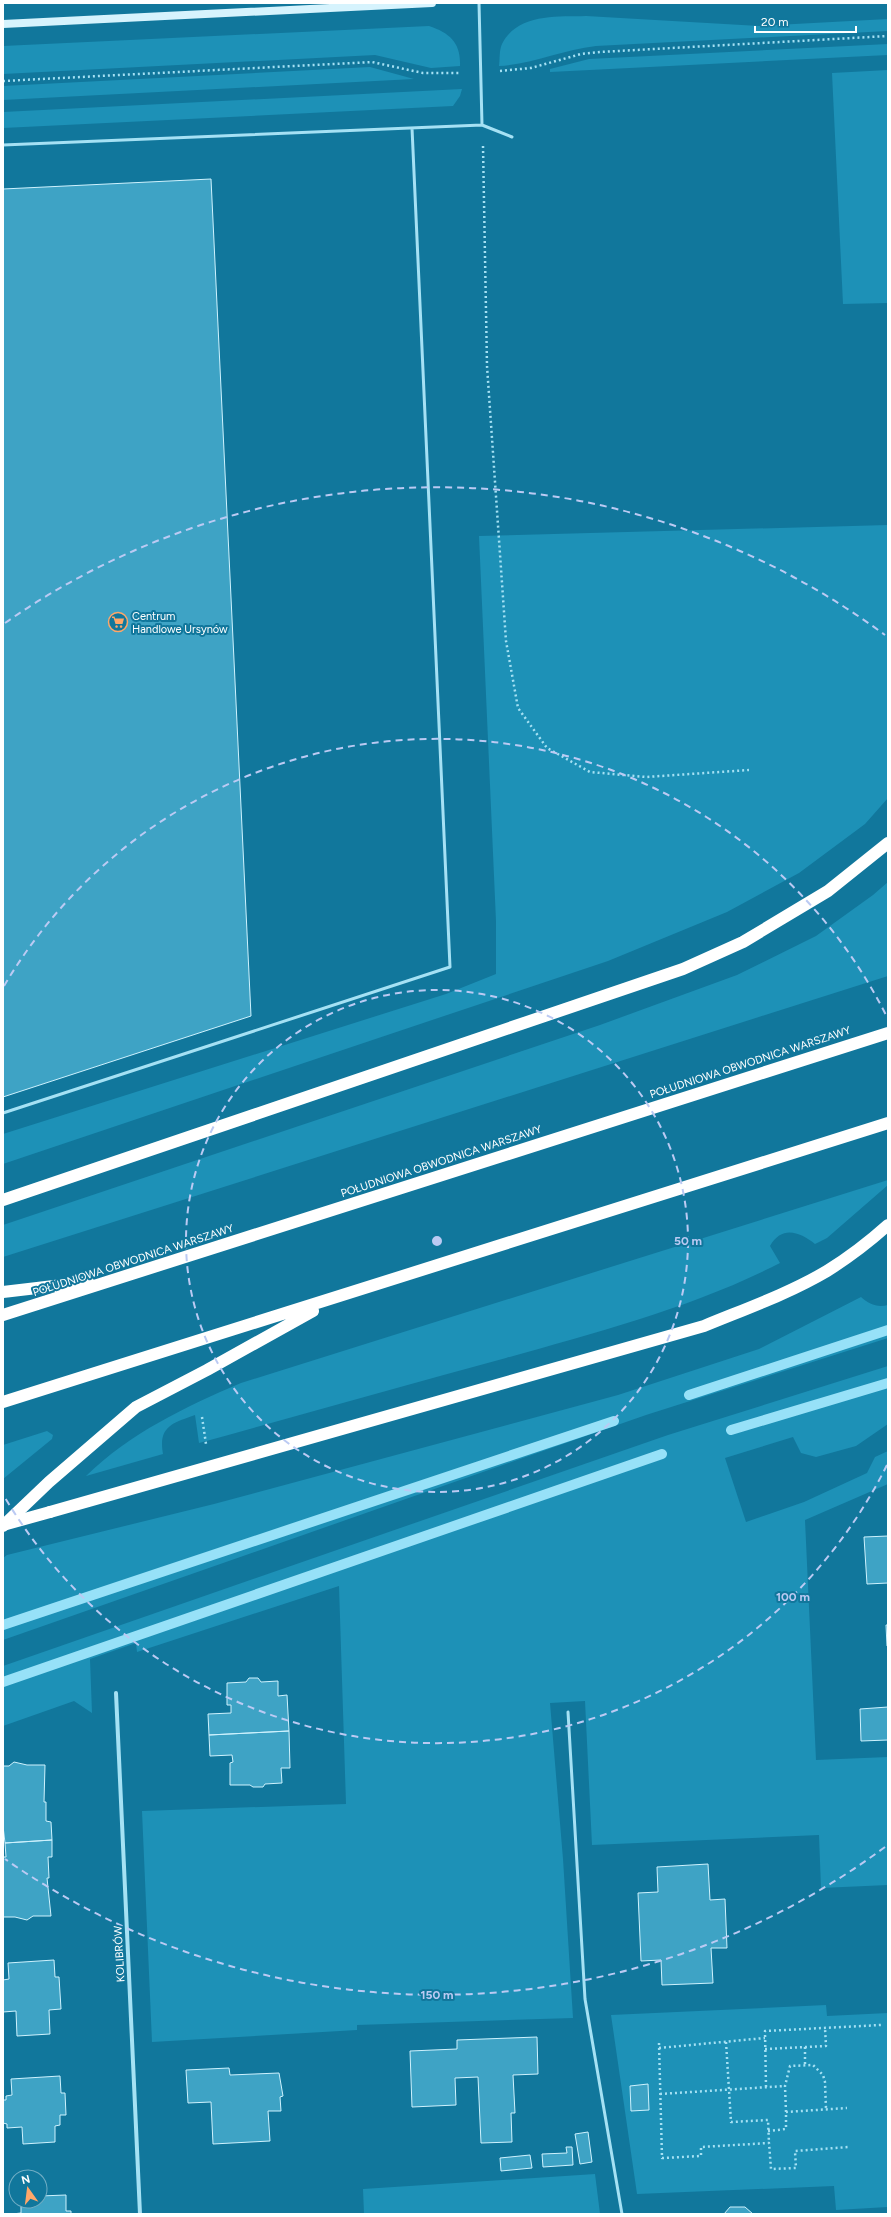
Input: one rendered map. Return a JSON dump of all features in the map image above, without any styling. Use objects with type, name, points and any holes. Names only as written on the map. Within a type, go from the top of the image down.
[{"type":"highway","points":[[3,1200],[683,969],[743,942],[828,891],[888,843]]},
{"type":"highway","name":"POŁUDNIOWA OBWODNICA WARSZAWY","points":[[3,1315],[888,1033]]},
{"type":"highway","points":[[3,1402],[335,1299],[888,1123]]},
{"type":"highway","points":[[3,1526],[704,1326],[788,1291],[827,1271],[870,1241],[888,1225]]},
{"type":"highway","points":[[3,1292],[113,1280]]},
{"type":"highway","points":[[3,1526],[49,1482],[136,1407],[207,1370],[335,1299]]},
{"type":"main road","points":[[3,24],[432,3]]},
{"type":"street","name":"KOLIBRÓW","points":[[116,1693],[140,2214]]},
{"type":"lane","points":[[479,3],[482,125]]},
{"type":"lane","points":[[3,145],[482,125],[512,137]]},
{"type":"lane","points":[[3,1112],[450,967],[412,128]]},
{"type":"lane","points":[[568,1712],[585,1999],[622,2214]]},
{"type":"path","points":[[496,71],[531,68],[581,54],[600,52],[888,36]]},
{"type":"path","points":[[3,81],[372,62],[422,73],[466,73]]},
{"type":"path","points":[[482,125],[487,366],[506,642],[518,708],[547,748],[590,772],[646,777],[749,770]]},
{"type":"path","points":[[766,2087],[765,2031],[881,2025]]},
{"type":"path","points":[[765,2049],[826,2046],[825,2028]]},
{"type":"path","points":[[659,2048],[765,2038]]},
{"type":"path","points":[[726,2042],[731,2122],[768,2120],[771,2169],[796,2168],[795,2150],[849,2147]]},
{"type":"path","points":[[659,2043],[662,2158],[701,2156],[700,2148],[769,2143]]},
{"type":"path","points":[[805,2047],[805,2065]]},
{"type":"path","points":[[768,2131],[786,2129],[785,2086],[790,2066],[813,2065],[823,2075],[826,2109]]},
{"type":"path","points":[[660,2094],[785,2086]]},
{"type":"path","points":[[786,2112],[847,2108]]},
{"type":"shaded area","points":[[586,16],[759,26],[888,19],[888,31],[596,46],[524,63],[499,66],[501,46],[509,34],[518,27],[528,22],[550,17]]},
{"type":"shaded area","points":[[429,26],[443,32],[453,40],[459,51],[460,66],[431,68],[375,55],[3,74],[3,46]]},
{"type":"shaded area","points":[[888,44],[888,55],[550,72],[550,69],[589,59]]},
{"type":"shaded area","points":[[370,67],[414,79],[3,100],[3,86]]},
{"type":"shaded area","points":[[888,70],[888,303],[843,304],[832,73]]},
{"type":"shaded area","points":[[462,89],[460,96],[453,106],[3,128],[3,112]]},
{"type":"shaded area","points":[[888,525],[888,798],[865,824],[799,873],[727,912],[608,961],[3,1164],[3,1134],[446,994],[496,974],[496,921],[479,536]]},
{"type":"shaded area","points":[[888,882],[888,976],[3,1257],[3,1225],[600,1025],[737,975],[816,936],[873,895]]},
{"type":"shaded area","points":[[888,1180],[888,1185],[827,1238],[815,1244],[797,1234],[786,1233],[780,1235],[770,1246],[780,1263],[747,1279],[680,1306],[576,1338],[199,1443],[195,1415],[174,1423],[165,1431],[162,1445],[163,1454],[86,1476],[121,1447],[159,1422],[241,1383]]},
{"type":"shaded area","points":[[861,1297],[873,1305],[888,1305],[888,1338],[646,1415],[3,1640],[3,1558],[7,1555],[214,1504],[618,1395],[759,1349]]},
{"type":"shaded area","points":[[888,1366],[888,1424],[856,1446],[816,1457],[801,1453],[793,1437],[725,1458],[746,1522],[804,1502],[867,1473],[875,1457],[888,1451],[888,1484],[805,1520],[816,1760],[888,1757],[888,1885],[821,1888],[819,1835],[592,1845],[585,1701],[550,1703],[563,1859],[573,2018],[357,2025],[357,2030],[152,2042],[142,1811],[346,1804],[339,1586],[137,1652],[136,1643],[90,1659],[92,1713],[74,1701],[3,1726],[3,1666],[668,1435]]},
{"type":"shaded area","points":[[47,1431],[53,1435],[52,1439],[3,1479],[3,1445]]},
{"type":"shaded area","points":[[826,2005],[827,2016],[888,2013],[888,2207],[836,2210],[834,2186],[637,2194],[611,2015]]},
{"type":"shaded area","points":[[595,2174],[600,2214],[364,2214],[363,2189]]},
{"type":"building","name":"Centrum Handlowe Ursynów","points":[[211,179],[251,1016],[3,1097],[3,189]]},
{"type":"building","points":[[888,1536],[888,1583],[867,1584],[864,1537]]},
{"type":"building","points":[[886,1625],[888,1625],[888,1646],[887,1646]]},
{"type":"building","points":[[249,1678],[258,1678],[261,1682],[278,1681],[278,1696],[287,1695],[289,1731],[209,1735],[208,1714],[231,1713],[231,1705],[227,1705],[227,1683],[246,1682]]},
{"type":"building","points":[[888,1707],[888,1740],[861,1741],[860,1709]]},
{"type":"building","points":[[289,1731],[290,1768],[281,1768],[282,1783],[265,1784],[263,1787],[253,1787],[250,1785],[230,1785],[230,1763],[233,1762],[232,1755],[210,1756],[209,1735]]},
{"type":"building","points":[[14,1762],[27,1765],[45,1765],[44,1802],[46,1802],[46,1821],[51,1822],[52,1840],[5,1843],[3,1826],[3,1766],[9,1766]]},
{"type":"building","points":[[52,1840],[52,1857],[48,1857],[49,1878],[47,1878],[51,1916],[33,1916],[27,1920],[15,1917],[3,1917],[3,1857],[6,1857],[5,1843]]},
{"type":"building","points":[[708,1864],[710,1900],[725,1899],[727,1948],[711,1948],[713,1983],[662,1985],[661,1960],[641,1961],[638,1893],[658,1892],[657,1867]]},
{"type":"building","points":[[54,1960],[55,1977],[59,1977],[61,2009],[49,2010],[50,2034],[17,2036],[16,2011],[3,2012],[3,1980],[9,1979],[8,1963]]},
{"type":"building","points":[[537,2037],[538,2074],[513,2075],[515,2113],[511,2113],[512,2142],[481,2143],[478,2077],[455,2078],[456,2105],[412,2107],[410,2051],[457,2049],[457,2040]]},
{"type":"building","points":[[229,2068],[230,2075],[279,2073],[283,2096],[280,2097],[281,2111],[268,2111],[270,2141],[213,2144],[211,2102],[188,2103],[186,2070]]},
{"type":"building","points":[[60,2076],[61,2093],[65,2093],[66,2115],[60,2115],[60,2125],[55,2126],[55,2142],[23,2144],[22,2127],[7,2128],[7,2124],[3,2123],[3,2100],[6,2100],[6,2096],[12,2095],[11,2079]]},
{"type":"building","points":[[648,2084],[649,2110],[631,2111],[630,2086]]},
{"type":"building","points":[[588,2132],[592,2162],[580,2164],[575,2134]]},
{"type":"building","points":[[566,2147],[572,2147],[573,2165],[543,2167],[542,2154],[567,2153]]},
{"type":"building","points":[[530,2155],[532,2168],[501,2171],[500,2158]]},
{"type":"building","points":[[66,2195],[66,2211],[71,2211],[71,2214],[12,2214],[21,2213],[21,2209],[48,2209],[48,2196]]},
{"type":"building","points":[[730,2207],[745,2207],[753,2214],[724,2214]]},
{"type":"waterway","points":[[689,1395],[888,1330]]},
{"type":"waterway","points":[[731,1430],[888,1383]]},
{"type":"waterway","points":[[3,1625],[614,1421]]},
{"type":"waterway","points":[[3,1682],[662,1454]]},
{"type":"place","name":"Centrum Handlowe Ursynów","points":[[118,622]]}]
